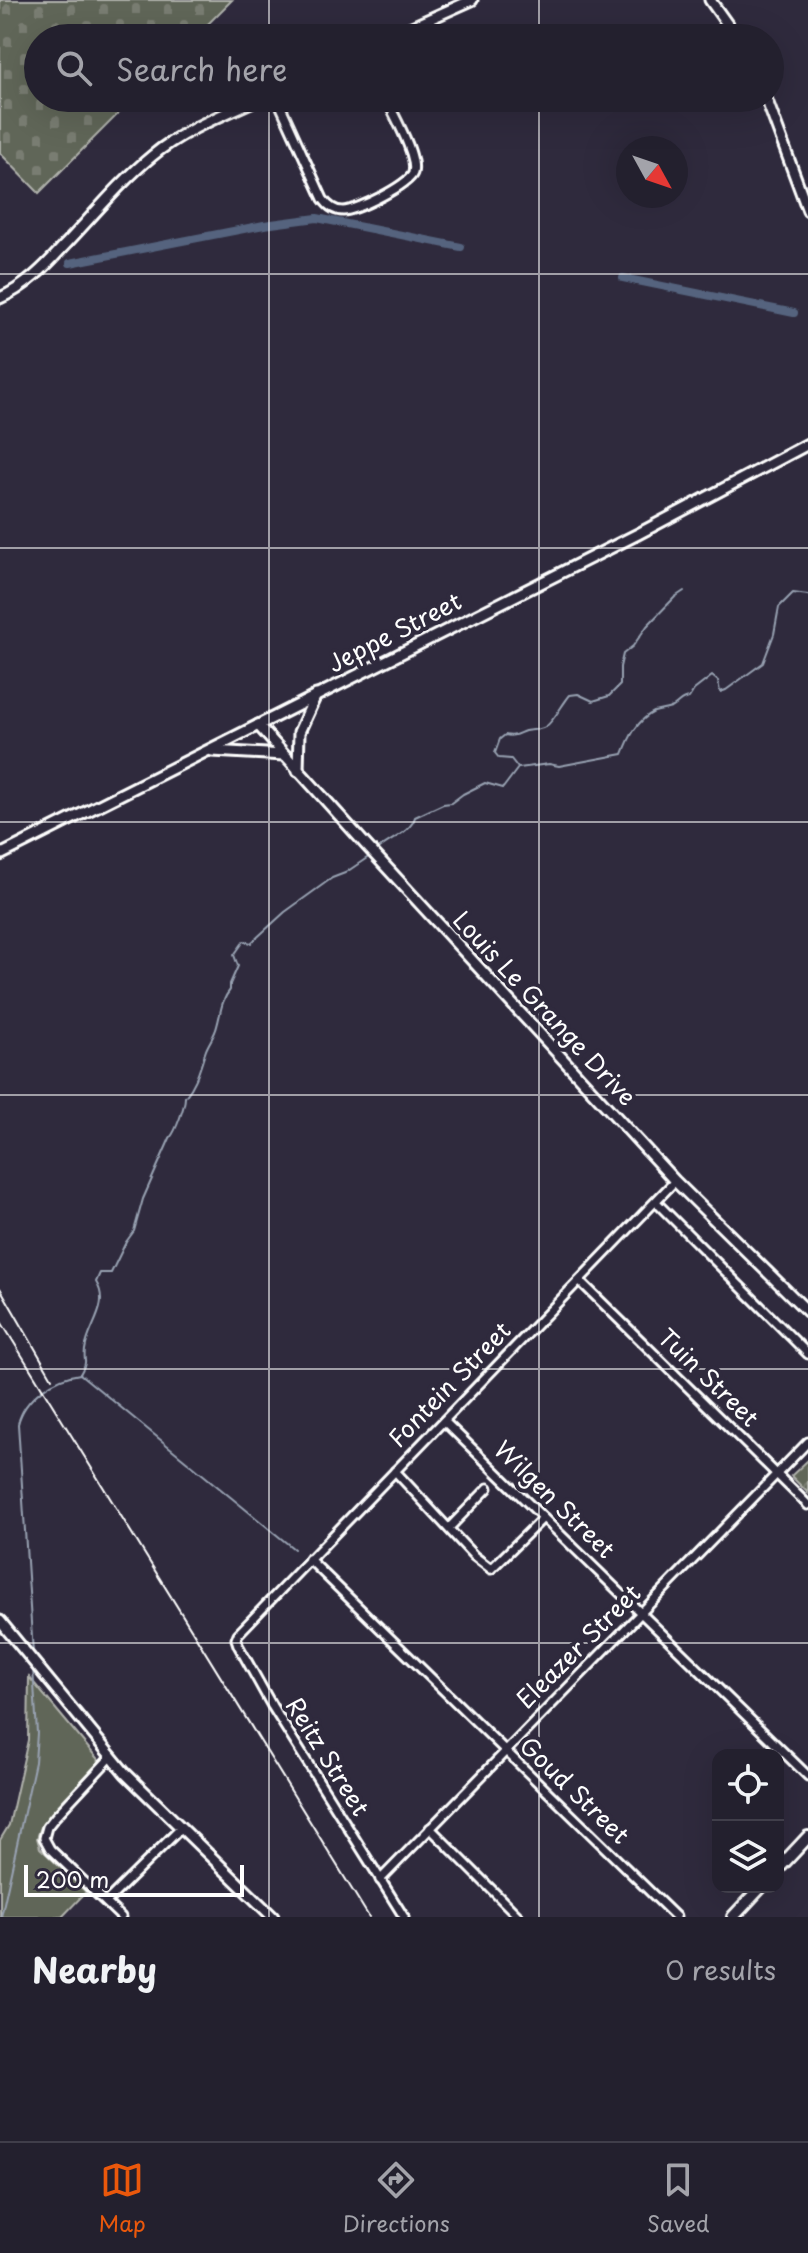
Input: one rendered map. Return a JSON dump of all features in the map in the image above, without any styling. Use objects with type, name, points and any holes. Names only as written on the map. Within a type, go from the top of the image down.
[{"type":"main road","points":[[784,1863],[808,1837]]},
{"type":"main road","points":[[733,1917],[755,1893]]},
{"type":"street","points":[[418,24],[472,0]]},
{"type":"street","points":[[710,0],[727,24]]},
{"type":"street","points":[[0,298],[42,269],[154,154],[185,134],[231,112]]},
{"type":"street","points":[[283,112],[323,199],[334,209],[345,211],[404,184],[412,176],[409,152],[392,112]]},
{"type":"street","points":[[771,112],[808,211]]},
{"type":"street","name":"Jeppe Street","points":[[0,855],[638,534],[808,444]]},
{"type":"street","points":[[298,771],[299,732],[316,695]]},
{"type":"street","name":"Louis Le Grange Drive","points":[[258,725],[675,1181],[808,1312]]},
{"type":"street","points":[[210,750],[284,755]]},
{"type":"street","name":"Fontein Street","points":[[253,1616],[675,1181]]},
{"type":"street","points":[[656,1202],[808,1354]]},
{"type":"street","name":"Tuin Street","points":[[580,1281],[808,1505]]},
{"type":"street","name":"Wilgen Street","points":[[444,1421],[808,1776]]},
{"type":"street","name":"Eleazer Street","points":[[380,1880],[808,1442]]},
{"type":"street","points":[[395,1471],[474,1556],[491,1569],[543,1518]]},
{"type":"street","points":[[449,1528],[488,1488]]},
{"type":"street","name":"Goud Street","points":[[309,1559],[676,1917]]},
{"type":"street","name":"Reitz Street","points":[[253,1616],[238,1634],[238,1645],[272,1706],[404,1917]]},
{"type":"street","points":[[0,1621],[125,1773],[273,1917]]},
{"type":"street","points":[[111,1757],[47,1827],[44,1838],[50,1849],[121,1917]]},
{"type":"street","points":[[106,1902],[181,1828]]},
{"type":"street","points":[[430,1828],[519,1917]]},
{"type":"green space","points":[[0,0],[232,0],[208,24],[24,24],[24,112],[120,112],[39,193],[0,153]]},
{"type":"green space","points":[[808,1460],[808,1493],[791,1476]]},
{"type":"green space","points":[[29,1677],[101,1763],[41,1827],[37,1838],[40,1848],[86,1892],[62,1917],[0,1917],[0,1840],[9,1825],[28,1740]]},
{"type":"waterway","points":[[70,263],[264,225],[317,218],[461,247]]},
{"type":"waterway","points":[[623,278],[794,313]]},
{"type":"waterway","points":[[375,852],[404,832],[415,817],[451,803],[485,783],[503,788],[518,768],[511,759],[499,758],[495,753],[500,739],[505,735],[545,727],[570,695],[578,694],[593,701],[609,696],[620,685],[623,654],[684,591]]},
{"type":"waterway","points":[[519,768],[549,764],[559,766],[623,754],[634,730],[648,715],[689,698],[712,676],[718,681],[720,692],[726,690],[763,663],[774,634],[779,607],[793,593],[808,595]]},
{"type":"waterway","points":[[80,1374],[85,1363],[87,1341],[100,1308],[100,1291],[96,1282],[100,1273],[111,1273],[134,1231],[143,1199],[216,1029],[238,966],[234,955],[244,941],[251,943],[285,912],[332,878],[370,856]]},
{"type":"waterway","points":[[33,1653],[18,1424],[33,1398],[60,1379],[80,1374],[294,1549]]},
{"type":"waterway","points":[[1,1917],[35,1762],[37,1733],[33,1668]]},
{"type":"railway","points":[[0,1288],[52,1378]]},
{"type":"railway","points":[[0,1320],[369,1917]]}]
